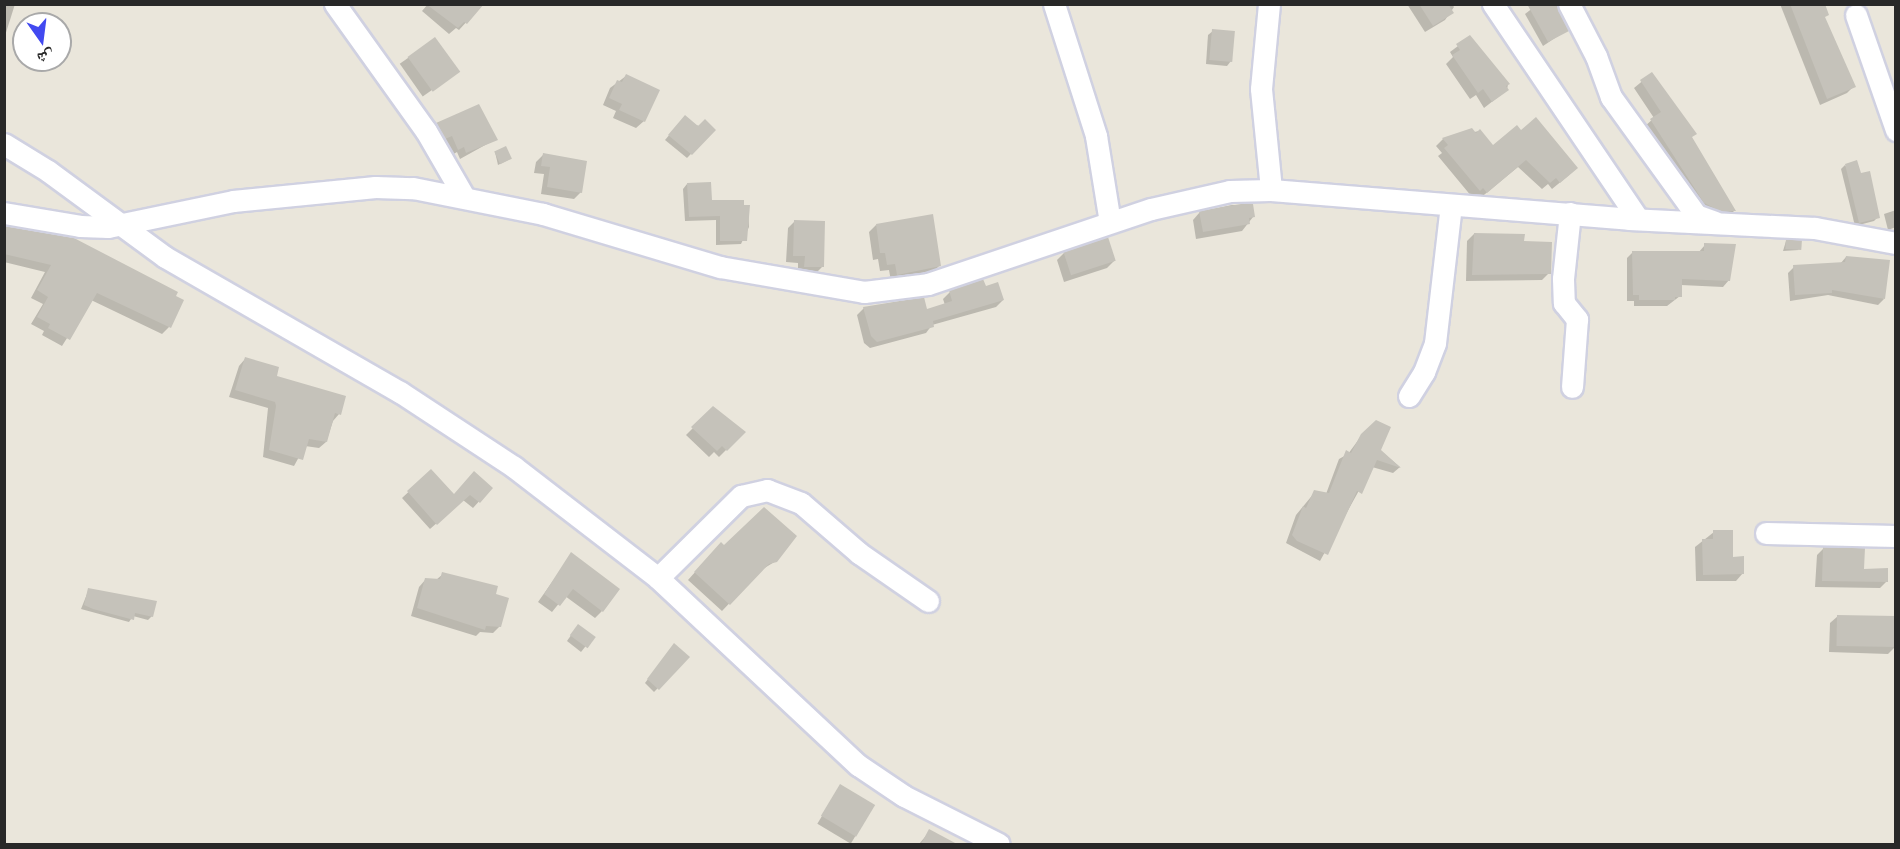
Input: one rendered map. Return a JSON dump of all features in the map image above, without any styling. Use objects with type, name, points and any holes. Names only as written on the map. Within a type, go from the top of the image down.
[{"type":"street","points":[[335,4],[426,131],[463,195]]},
{"type":"street","points":[[1054,4],[1096,136],[1110,222]]},
{"type":"street","points":[[1269,4],[1262,89],[1271,190]]},
{"type":"street","points":[[1493,4],[1638,219]]},
{"type":"street","points":[[1569,4],[1596,56],[1611,97],[1696,215],[1721,225]]},
{"type":"street","points":[[1856,15],[1896,130]]},
{"type":"street","points":[[4,144],[123,225],[165,257],[400,392],[514,467],[658,578],[858,765],[904,796],[999,844]]},
{"type":"street","points":[[4,213],[80,226],[123,225],[234,201],[375,187],[463,195],[554,217],[720,267],[864,292],[928,284],[1110,222],[1195,198],[1271,190],[1721,225],[1815,228],[1896,243]]},
{"type":"street","points":[[1408,396],[1424,372],[1435,343],[1450,205]]},
{"type":"street","points":[[1570,213],[1563,279],[1564,303],[1577,319],[1572,387]]},
{"type":"street","points":[[658,578],[741,496],[767,490],[801,503],[859,553],[928,601]]},
{"type":"street","points":[[1766,534],[1896,536]]},
{"type":"building","points":[[426,4],[484,4],[467,24],[464,22],[458,28]]},
{"type":"building","points":[[1419,4],[1448,4],[1454,13],[1433,26]]},
{"type":"building","points":[[1527,4],[1556,4],[1569,31],[1548,42]]},
{"type":"building","points":[[1790,4],[1825,4],[1829,15],[1825,17],[1856,87],[1827,99]]},
{"type":"building","points":[[1212,29],[1235,31],[1232,62],[1209,60]]},
{"type":"building","points":[[1470,35],[1510,84],[1506,86],[1509,90],[1492,102],[1483,89],[1478,93],[1452,55],[1460,50],[1456,44]]},
{"type":"building","points":[[435,37],[460,72],[433,92],[407,57]]},
{"type":"building","points":[[1652,72],[1697,134],[1692,137],[1736,211],[1720,211],[1704,203],[1650,119],[1661,112],[1640,80]]},
{"type":"building","points":[[626,74],[660,90],[645,122],[619,110],[622,104],[609,98],[617,80],[622,82]]},
{"type":"building","points":[[479,104],[498,140],[466,153],[464,147],[458,150],[452,136],[445,139],[436,123]]},
{"type":"building","points":[[685,115],[698,126],[705,119],[716,130],[692,155],[668,135]]},
{"type":"building","points":[[1536,117],[1578,168],[1560,183],[1556,178],[1550,183],[1526,160],[1487,193],[1483,188],[1480,191],[1444,148],[1448,145],[1442,138],[1472,128],[1476,133],[1480,129],[1493,145],[1517,125],[1521,130]]},
{"type":"building","points":[[506,146],[512,159],[500,164],[494,151]]},
{"type":"building","points":[[543,153],[587,161],[582,193],[547,187],[550,167],[541,166]]},
{"type":"building","points":[[1857,160],[1861,173],[1870,171],[1880,218],[1859,223],[1845,164]]},
{"type":"building","points":[[711,182],[712,200],[744,200],[744,205],[750,205],[747,241],[720,241],[720,216],[689,217],[687,183]]},
{"type":"building","points":[[1253,204],[1255,217],[1249,218],[1250,224],[1203,232],[1199,211]]},
{"type":"building","points":[[933,214],[941,266],[897,275],[895,264],[887,265],[885,253],[880,253],[876,224]]},
{"type":"building","points":[[794,220],[825,221],[824,267],[804,267],[805,256],[793,256]]},
{"type":"building","points":[[4,226],[74,238],[178,292],[176,296],[184,300],[171,328],[97,293],[70,340],[48,328],[50,324],[37,317],[48,297],[37,290],[51,265],[4,254]]},
{"type":"building","points":[[1474,233],[1525,234],[1524,241],[1552,242],[1551,274],[1472,275]]},
{"type":"building","points":[[1108,237],[1116,261],[1071,275],[1063,252]]},
{"type":"building","points":[[1786,239],[1802,240],[1801,250],[1785,249]]},
{"type":"building","points":[[1704,243],[1736,244],[1730,281],[1682,279],[1682,297],[1675,297],[1675,300],[1639,300],[1639,295],[1633,295],[1632,251],[1704,251]]},
{"type":"building","points":[[1846,256],[1890,260],[1885,299],[1832,290],[1832,293],[1795,295],[1793,265],[1845,262]]},
{"type":"building","points":[[983,279],[986,286],[998,282],[1004,300],[933,321],[934,327],[877,342],[871,336],[863,307],[924,297],[927,309],[952,301],[949,290]]},
{"type":"building","points":[[245,357],[279,367],[277,376],[346,396],[341,415],[335,413],[327,442],[309,439],[303,460],[269,450],[275,402],[235,390]]},
{"type":"building","points":[[713,406],[746,432],[727,451],[722,446],[717,451],[691,427]]},
{"type":"building","points":[[1376,420],[1391,427],[1381,450],[1401,468],[1377,460],[1362,494],[1357,491],[1328,555],[1297,541],[1292,535],[1303,506],[1306,508],[1314,490],[1329,493],[1346,450],[1351,453],[1361,434]]},
{"type":"building","points":[[431,469],[454,494],[474,471],[493,488],[480,503],[470,495],[437,525],[407,491]]},
{"type":"building","points":[[764,507],[797,536],[777,562],[769,564],[730,605],[694,572],[721,542],[724,545]]},
{"type":"building","points":[[1713,530],[1733,530],[1733,557],[1744,556],[1744,574],[1703,575],[1702,539],[1713,539]]},
{"type":"building","points":[[1823,547],[1865,548],[1864,569],[1888,568],[1888,582],[1822,581]]},
{"type":"building","points":[[571,552],[620,589],[603,612],[573,589],[560,606],[544,594]]},
{"type":"building","points":[[442,572],[498,586],[496,594],[509,598],[501,627],[486,626],[485,630],[417,608],[425,578],[440,579]]},
{"type":"building","points":[[88,588],[157,601],[153,617],[135,613],[134,620],[84,605]]},
{"type":"building","points":[[1837,615],[1896,616],[1895,647],[1836,646]]},
{"type":"building","points":[[578,624],[596,637],[588,648],[570,635]]},
{"type":"building","points":[[674,643],[690,657],[659,690],[647,679]]},
{"type":"building","points":[[840,784],[875,805],[856,837],[821,816]]},
{"type":"building","points":[[929,829],[957,844],[921,844]]}]
